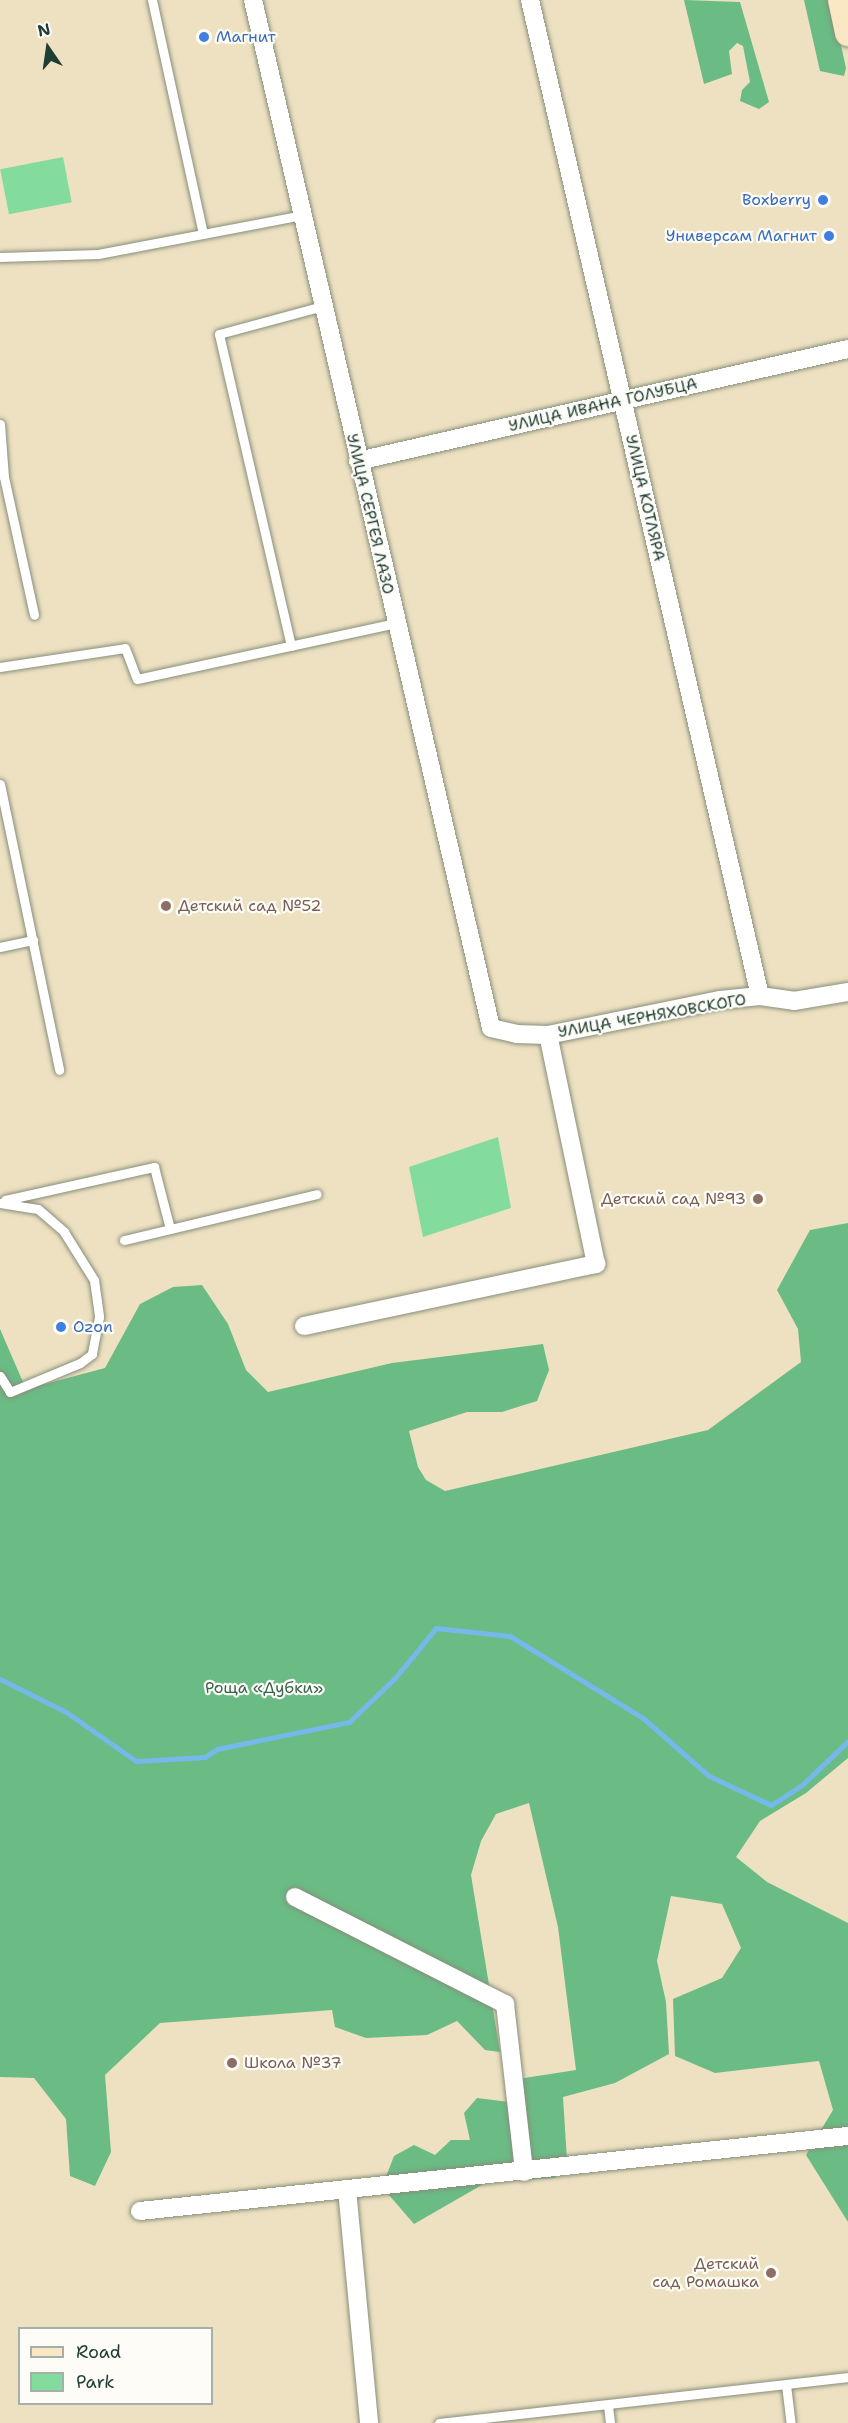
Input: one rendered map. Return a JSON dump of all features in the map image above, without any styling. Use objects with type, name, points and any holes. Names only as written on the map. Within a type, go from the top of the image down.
[{"type":"main road","points":[[841,0],[848,33]]},
{"type":"street","name":"УЛИЦА СЕРГЕЯ ЛАЗО","points":[[253,0],[491,1028]]},
{"type":"street","name":"УЛИЦА КОТЛЯРА","points":[[530,0],[760,996]]},
{"type":"street","name":"УЛИЦА ИВАНА ГОЛУБЦА","points":[[358,461],[848,349]]},
{"type":"street","name":"УЛИЦА ЧЕРНЯХОВСКОГО","points":[[491,1028],[516,1034],[548,1035],[720,1000],[760,996],[794,1001],[848,992]]},
{"type":"street","points":[[304,1326],[596,1264],[548,1035]]},
{"type":"street","points":[[295,1897],[505,2004],[525,2172]]},
{"type":"street","points":[[140,2211],[848,2136]]},
{"type":"street","points":[[347,2189],[369,2423]]},
{"type":"lane","points":[[152,0],[203,234]]},
{"type":"lane","points":[[0,257],[98,254],[303,215]]},
{"type":"lane","points":[[291,646],[219,334],[323,306]]},
{"type":"lane","points":[[0,424],[4,477],[34,615]]},
{"type":"lane","points":[[0,667],[125,648],[138,679],[396,623]]},
{"type":"lane","points":[[0,784],[59,1070]]},
{"type":"lane","points":[[0,947],[33,940]]},
{"type":"lane","points":[[0,1202],[154,1167],[170,1229]]},
{"type":"lane","points":[[124,1240],[317,1194]]},
{"type":"lane","points":[[0,1202],[38,1209],[64,1232],[94,1281],[99,1317],[92,1354],[80,1363],[10,1392],[0,1376]]},
{"type":"lane","points":[[439,2423],[608,2406],[848,2377]]},
{"type":"lane","points":[[786,2385],[791,2423]]},
{"type":"lane","points":[[608,2406],[610,2423]]},
{"type":"green space","points":[[684,0],[740,2],[769,102],[759,109],[740,101],[742,90],[750,82],[743,46],[737,43],[729,51],[732,74],[704,84]]},
{"type":"green space","points":[[804,0],[831,0],[846,68],[844,76],[820,71]]},
{"type":"green space","points":[[63,157],[72,202],[9,214],[0,169]]},
{"type":"green space","points":[[498,1137],[511,1208],[423,1237],[409,1167]]},
{"type":"green space","name":"Роща «Дубки»","points":[[848,1223],[848,1758],[806,1793],[760,1821],[736,1857],[767,1882],[848,1923],[848,2222],[806,2155],[833,2110],[819,2061],[715,2073],[675,2056],[673,1999],[722,1978],[741,1948],[722,1904],[671,1896],[657,1961],[666,2002],[669,2054],[615,2083],[563,2097],[567,2160],[555,2178],[487,2182],[414,2224],[382,2187],[394,2156],[414,2145],[435,2155],[451,2140],[470,2140],[464,2113],[477,2098],[509,2102],[518,2079],[576,2070],[558,1927],[529,1803],[496,1814],[481,1841],[471,1875],[500,2052],[485,2050],[457,2021],[427,2035],[366,2038],[335,2027],[332,2010],[160,2023],[105,2075],[111,2152],[95,2186],[70,2176],[66,2119],[34,2078],[0,2077],[0,1329],[26,1389],[105,1368],[140,1304],[173,1287],[202,1285],[228,1324],[246,1370],[268,1392],[392,1363],[543,1344],[549,1370],[537,1401],[502,1412],[467,1412],[409,1431],[418,1467],[426,1480],[445,1491],[708,1430],[801,1362],[798,1329],[777,1290],[810,1230]]},
{"type":"waterway","points":[[0,1679],[66,1712],[136,1761],[205,1757],[217,1749],[349,1722],[394,1679],[436,1628],[510,1636],[643,1718],[709,1776],[771,1805],[803,1784],[848,1741]]},
{"type":"place","name":"Магнит","points":[[204,37]]},
{"type":"place","name":"Boxberry","points":[[823,200]]},
{"type":"place","name":"Универсам Магнит","points":[[829,236]]},
{"type":"place","name":"Детский сад №52","points":[[166,906]]},
{"type":"place","name":"Детский сад №93","points":[[758,1199]]},
{"type":"place","name":"Ozon","points":[[61,1327]]},
{"type":"place","name":"Школа №37","points":[[232,2063]]},
{"type":"place","name":"Детский сад Ромашка","points":[[771,2273]]}]
